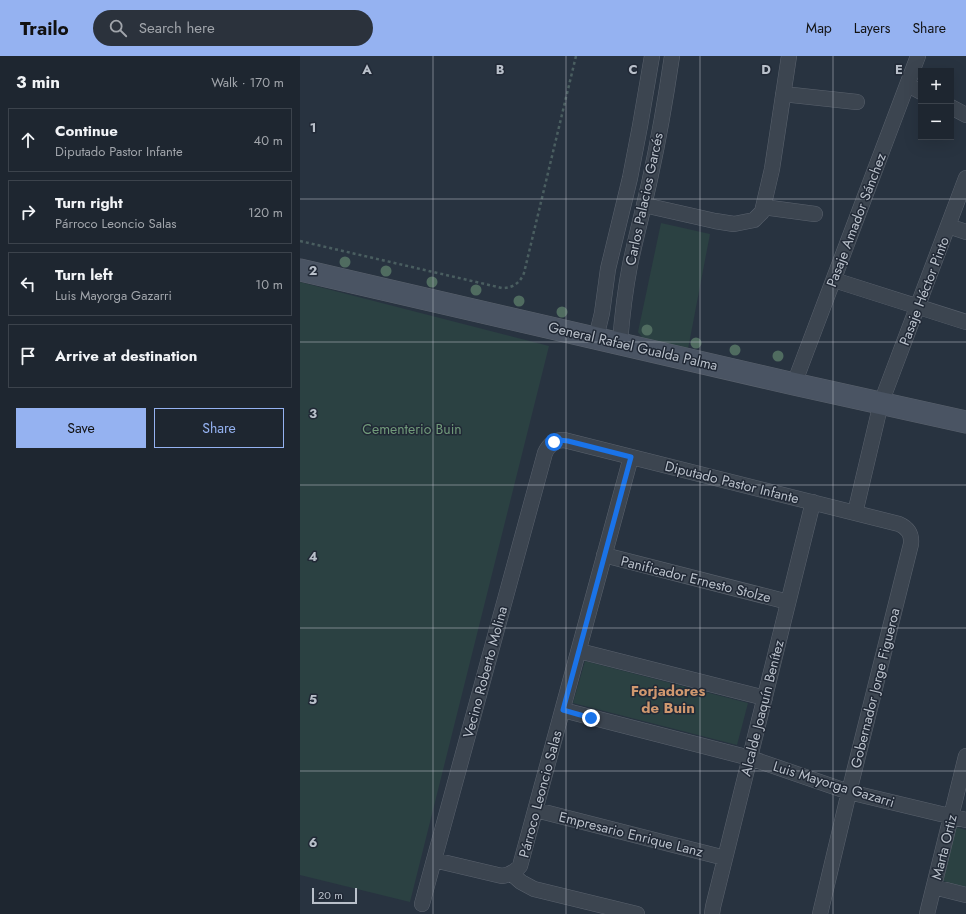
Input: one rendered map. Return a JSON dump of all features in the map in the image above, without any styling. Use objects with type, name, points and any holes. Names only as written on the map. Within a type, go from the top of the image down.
[{"type":"main road","name":"General Rafael Gualda Palma","points":[[300,270],[794,384],[966,422]]},
{"type":"street","name":"Carlos Palacios Garcés","points":[[596,338],[608,269],[630,178],[652,56]]},
{"type":"street","name":"Carlos Palacios Garcés","points":[[620,343],[622,316],[630,263],[658,137],[672,56]]},
{"type":"street","points":[[644,205],[734,224],[754,220],[762,212],[772,169],[789,56]]},
{"type":"street","name":"Pasaje Amador Sánchez","points":[[794,384],[918,56]]},
{"type":"street","points":[[908,85],[918,90]]},
{"type":"street","points":[[783,94],[857,102]]},
{"type":"street","points":[[954,109],[966,115]]},
{"type":"street","name":"Pasaje Héctor Pinto","points":[[855,513],[881,403],[966,178]]},
{"type":"street","points":[[763,207],[815,214]]},
{"type":"street","points":[[948,226],[966,232]]},
{"type":"street","points":[[834,280],[966,322]]},
{"type":"street","name":"Diputado Pastor Infante","points":[[554,442],[559,440],[568,441],[813,502],[899,524],[908,531]]},
{"type":"street","name":"Vecino Roberto Molina","points":[[422,904],[545,453],[554,442]]},
{"type":"street","name":"Párroco Leoncio Salas","points":[[512,874],[520,866],[522,861],[631,457]]},
{"type":"street","name":"Alcalde Joaquín Benítez","points":[[712,914],[813,502]]},
{"type":"street","name":"Gobernador Jorge Figueroa","points":[[820,914],[911,544],[908,531]]},
{"type":"street","name":"Panificador Ernesto Stolze","points":[[604,555],[788,602]]},
{"type":"street","points":[[579,651],[765,698]]},
{"type":"street","name":"Luis Mayorga Gazarri","points":[[563,710],[750,758],[849,792],[966,820]]},
{"type":"street","name":"Marta Ortiz","points":[[927,914],[966,756]]},
{"type":"street","name":"Empresario Enrique Lanz","points":[[536,810],[725,858]]},
{"type":"street","points":[[434,860],[497,876],[507,876],[512,874],[520,882],[534,889],[637,914]]},
{"type":"street","points":[[934,887],[966,895]]},
{"type":"path","points":[[300,241],[502,288],[516,285],[520,282],[524,273],[576,56]]},
{"type":"green space","points":[[661,223],[710,234],[688,349],[644,340],[638,332]]},
{"type":"green space","name":"Cementerio Buin","points":[[300,282],[549,346],[410,902],[300,875]]},
{"type":"green space","points":[[585,661],[748,703],[737,745],[573,703]]},
{"type":"green space","points":[[955,827],[966,830],[966,887],[943,881]]},
{"type":"district","name":"Forjadores de Buin","points":[[668,700]]},
{"type":"route","points":[[554,442],[564,440],[631,457],[563,710],[591,718]]}]
